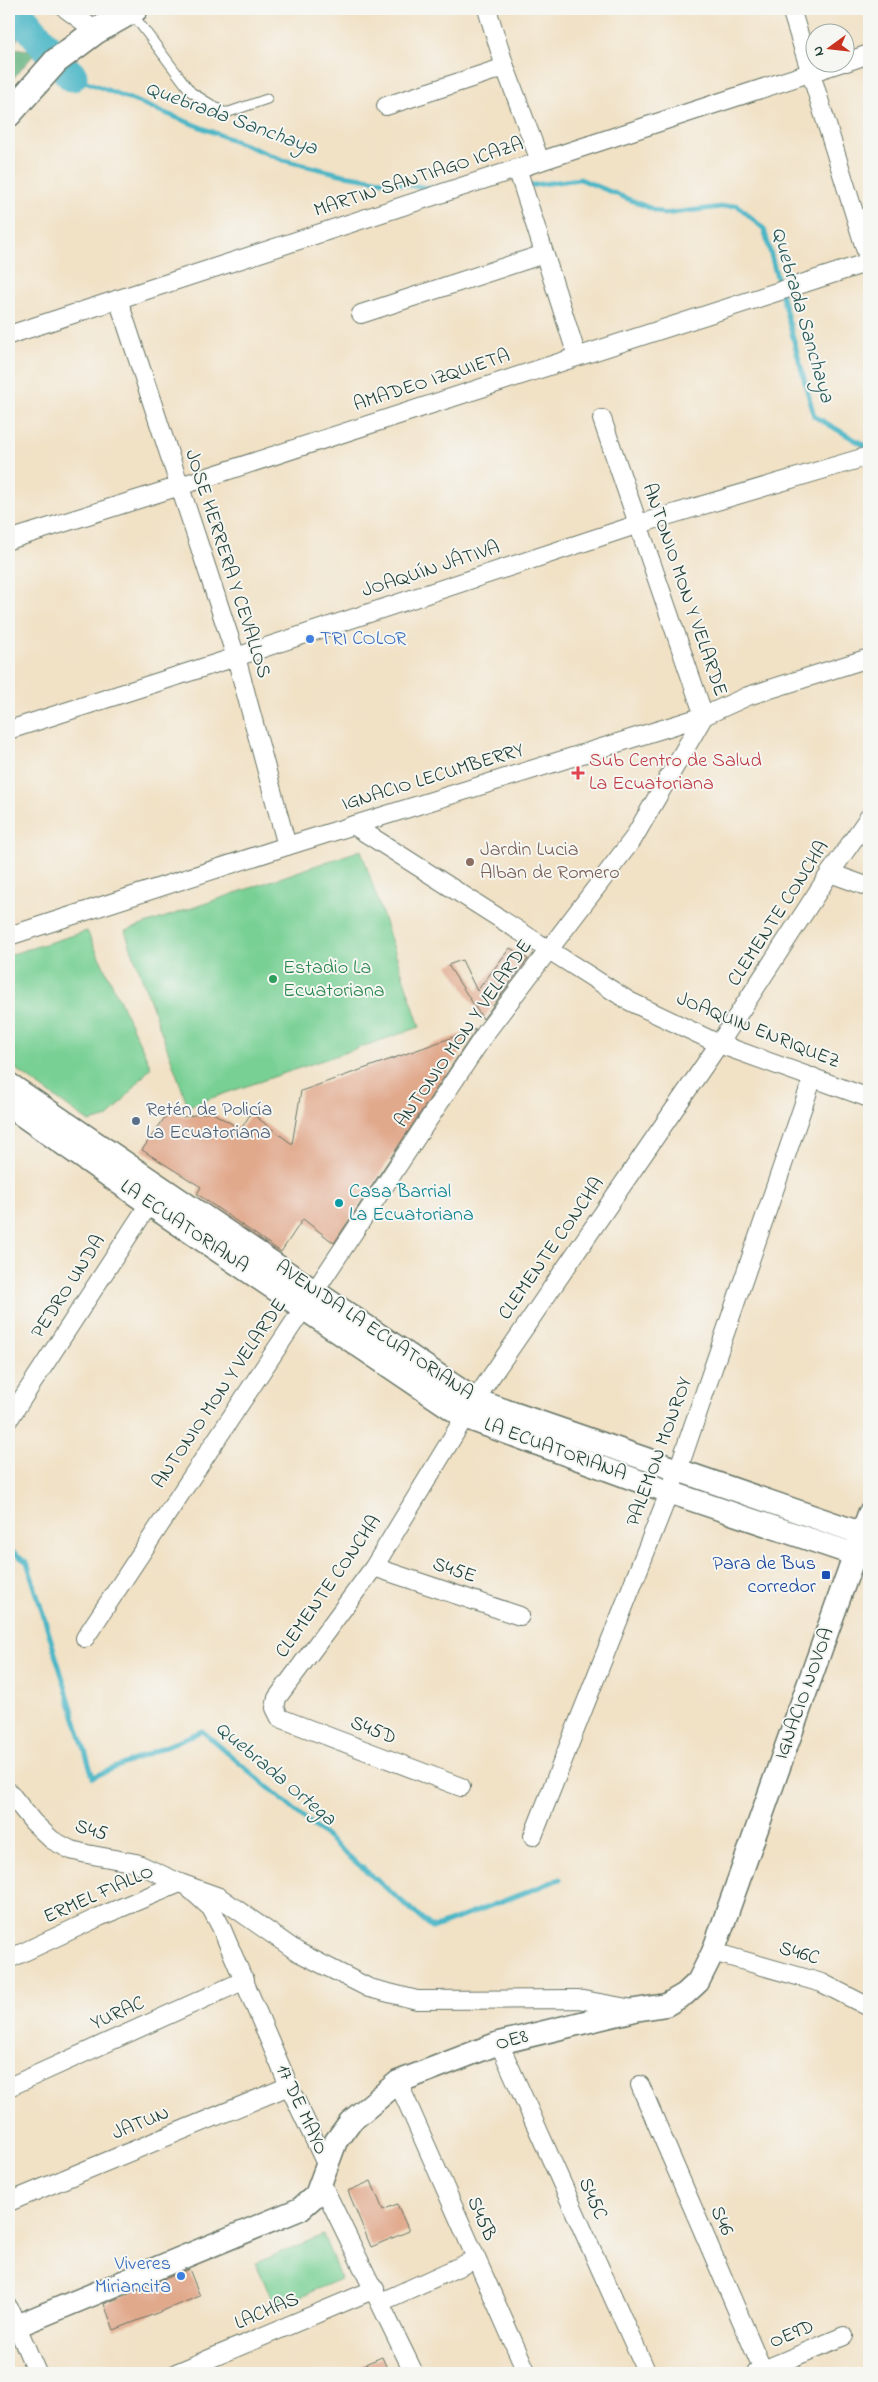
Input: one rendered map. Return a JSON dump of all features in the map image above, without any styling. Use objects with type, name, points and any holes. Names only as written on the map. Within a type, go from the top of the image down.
[{"type":"main road","points":[[9,114],[56,61],[96,31],[133,10]]},
{"type":"street","points":[[66,9],[96,31]]},
{"type":"street","points":[[487,9],[505,67],[540,161]]},
{"type":"street","points":[[791,9],[806,54]]},
{"type":"street","name":"MARTIN SANTIAGO ICAZA","points":[[856,58],[869,54]]},
{"type":"street","points":[[386,106],[505,67]]},
{"type":"street","points":[[812,72],[869,262]]},
{"type":"street","name":"MARTIN SANTIAGO ICAZA","points":[[9,335],[812,72]]},
{"type":"street","points":[[517,168],[577,356]]},
{"type":"street","points":[[362,314],[544,254]]},
{"type":"street","name":"AMADEO IZQUIETA","points":[[9,540],[869,262]]},
{"type":"street","name":"JOSE HERRERA Y CEVALLOS","points":[[118,299],[236,657],[287,846]]},
{"type":"street","name":"ANTONIO MON Y VELARDE","points":[[85,1638],[487,1031],[633,839],[704,716],[602,419]]},
{"type":"street","name":"JOAQUÍN JÁTIVA","points":[[9,730],[639,524],[869,456]]},
{"type":"street","name":"IGNACIO LECUMBERRY","points":[[9,936],[353,825],[704,716],[748,696],[869,658]]},
{"type":"street","name":"CLEMENTE CONCHA","points":[[275,1708],[278,1698],[374,1567],[469,1408],[720,1044],[830,873],[869,817]]},
{"type":"street","name":"JOAQUIN ENRIQUEZ","points":[[353,825],[629,1000],[720,1044],[869,1098]]},
{"type":"street","points":[[830,873],[869,887]]},
{"type":"street","name":"PALEMON MONROY","points":[[533,1836],[678,1470],[813,1077]]},
{"type":"street","name":"AVENIDA LA ECUATORIANA","points":[[9,1090],[469,1408],[867,1528]]},
{"type":"street","name":"LA ECUATORIANA","points":[[9,1090],[148,1204],[309,1299]]},
{"type":"street","name":"PEDRO UNDA","points":[[9,1419],[148,1204]]},
{"type":"street","name":"LA ECUATORIANA","points":[[469,1408],[669,1492],[862,1557]]},
{"type":"street","name":"IGNACIO NOVOA","points":[[715,1947],[862,1557],[867,1528]]},
{"type":"street","name":"S45E","points":[[374,1567],[520,1616]]},
{"type":"street","name":"S45D","points":[[275,1708],[280,1718],[461,1787]]},
{"type":"street","name":"S45","points":[[9,1792],[32,1822],[52,1840],[71,1850],[136,1863],[180,1883]]},
{"type":"street","points":[[180,1883],[220,1897],[298,1952],[369,1988],[417,2000],[578,1999],[635,2010]]},
{"type":"street","name":"ERMEL FIALLO","points":[[9,1959],[99,1917],[180,1883]]},
{"type":"street","name":"17 DE MAYO","points":[[180,1883],[198,1895],[211,1908],[245,1980],[324,2173],[414,2373]]},
{"type":"street","name":"S46C","points":[[715,1947],[822,1983],[869,2007]]},
{"type":"street","name":"OE8","points":[[11,2321],[300,2209],[316,2196],[336,2141],[350,2122],[398,2082],[499,2043],[635,2010],[666,2005],[685,1994],[698,1982],[715,1947]]},
{"type":"street","name":"YURAC","points":[[9,2087],[245,1980]]},
{"type":"street","name":"S45C","points":[[499,2043],[647,2373]]},
{"type":"street","name":"S45B","points":[[398,2082],[526,2373]]},
{"type":"street","name":"S46","points":[[640,2085],[761,2372]]},
{"type":"street","name":"JATUN","points":[[9,2202],[289,2086]]},
{"type":"street","name":"LACHAS","points":[[176,2373],[476,2259]]},
{"type":"street","points":[[11,2321],[38,2373]]},
{"type":"street","name":"OE9D","points":[[761,2372],[844,2336]]},
{"type":"lane","points":[[133,10],[191,92],[222,112],[229,112],[267,100]]},
{"type":"green space","points":[[9,9],[34,9],[12,48],[37,51],[9,83]]},
{"type":"green space","name":"Estadio La Ecuatoriana","points":[[361,850],[420,1027],[188,1106],[125,931]]},
{"type":"green space","points":[[87,931],[151,1067],[109,1117],[89,1122],[9,1064],[9,955]]},
{"type":"green space","points":[[323,2235],[341,2279],[275,2307],[256,2263]]},
{"type":"building","points":[[510,948],[528,959],[483,1019],[448,965],[462,960],[477,991]]},
{"type":"building","points":[[476,1029],[334,1243],[303,1219],[281,1252],[197,1194],[201,1187],[142,1150],[170,1110],[183,1117],[211,1112],[241,1129],[251,1113],[292,1144],[301,1091]]},
{"type":"building","points":[[371,2181],[383,2210],[397,2204],[409,2231],[371,2247],[348,2191]]},
{"type":"building","points":[[189,2269],[200,2296],[114,2330],[104,2304]]},
{"type":"building","points":[[382,2357],[389,2373],[343,2373]]},
{"type":"waterway","name":"Quebrada Sanchaya","points":[[9,20],[23,19],[47,48]]},
{"type":"waterway","name":"Quebrada Sanchaya","points":[[68,72],[72,76]]},
{"type":"waterway","name":"Quebrada Sanchaya","points":[[72,76],[283,160],[344,175],[435,189]]},
{"type":"waterway","name":"Quebrada Sanchaya","points":[[527,186],[580,179],[664,214],[737,205],[764,229],[814,416],[869,448]]},
{"type":"waterway","name":"Quebrada Ortega","points":[[9,1549],[27,1562],[93,1777],[202,1731],[433,1928],[560,1879]]},
{"type":"place","name":"TRI COLOR","points":[[310,639]]},
{"type":"place","name":"Sub Centro de Salud La Ecuatoriana","points":[[578,773]]},
{"type":"place","name":"Jardin Lucia Alban de Romero","points":[[470,862]]},
{"type":"place","name":"Estadio La Ecuatoriana","points":[[273,979]]},
{"type":"place","name":"Retén de Policía La Ecuatoriana","points":[[136,1121]]},
{"type":"place","name":"Casa Barrial La Ecuatoriana","points":[[339,1203]]},
{"type":"place","name":"Para de Bus corredor","points":[[826,1575]]},
{"type":"place","name":"Viveres Miriancita","points":[[181,2276]]}]
